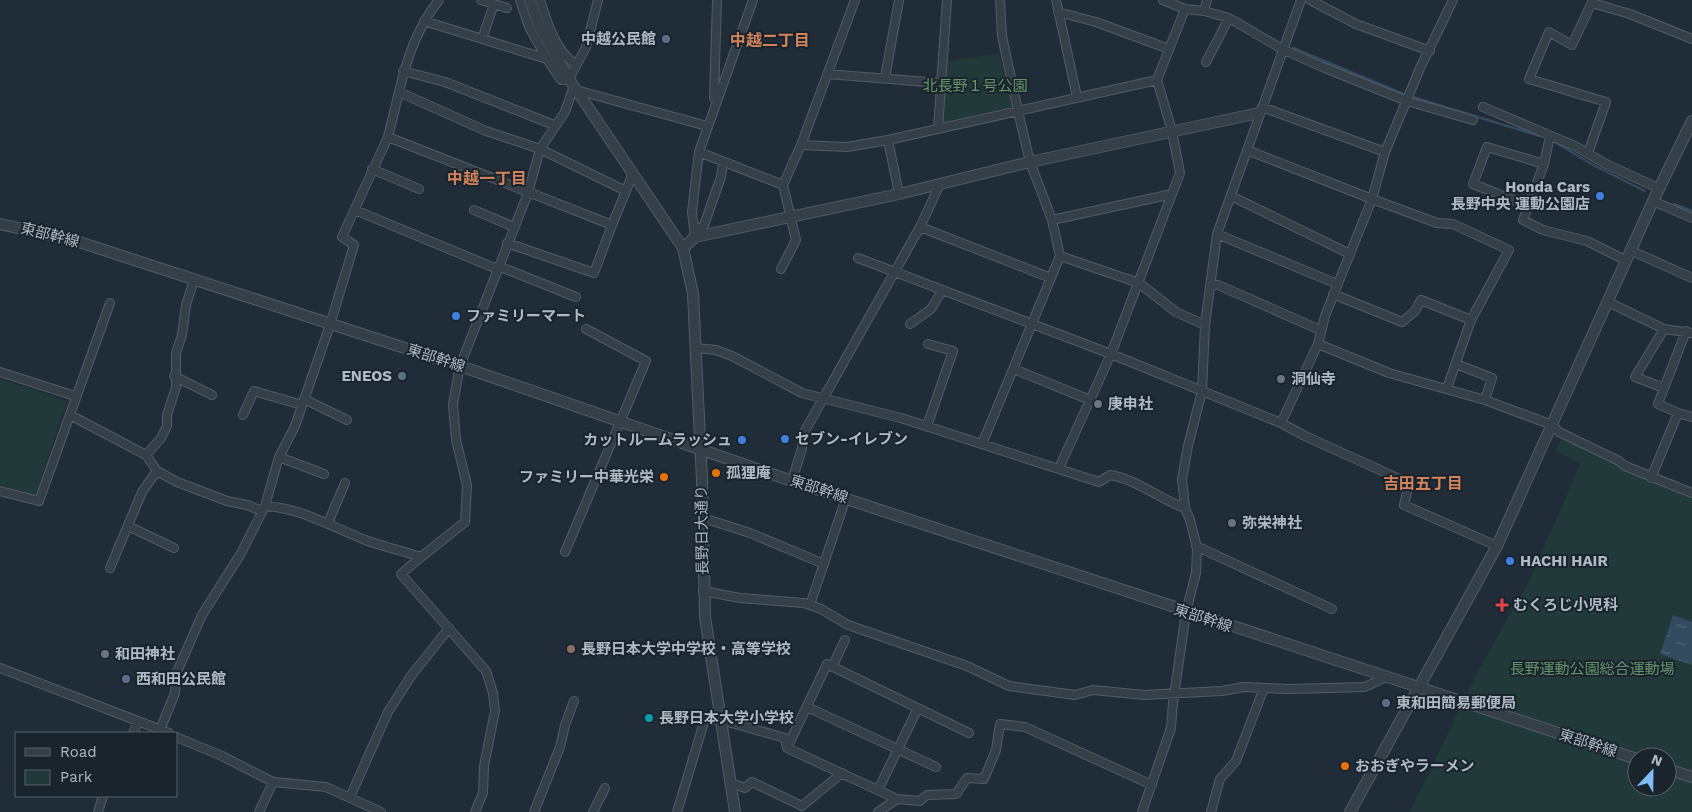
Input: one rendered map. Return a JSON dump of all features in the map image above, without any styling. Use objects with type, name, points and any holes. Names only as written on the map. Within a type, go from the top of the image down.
[{"type":"street","points":[[160,730],[175,693],[176,674],[202,615],[240,555],[263,508],[279,457],[295,426],[330,325],[354,245],[342,237],[388,137],[403,71],[424,21],[439,0]]},
{"type":"street","points":[[481,0],[507,8]]},
{"type":"street","points":[[520,0],[529,27],[561,80],[708,126]]},
{"type":"street","points":[[530,0],[538,24],[573,85],[683,248],[695,232],[703,228],[721,178],[723,163]]},
{"type":"street","points":[[540,0],[556,41],[569,61],[576,66]]},
{"type":"street","points":[[475,812],[483,793],[484,766],[495,711],[493,693],[486,671],[401,574],[465,522],[467,485],[456,440],[453,404],[460,366],[528,193],[540,149],[564,112],[573,85],[576,66],[586,46],[598,0]]},
{"type":"street","points":[[714,98],[717,0]]},
{"type":"street","points":[[695,232],[692,212],[699,152],[753,0]]},
{"type":"street","points":[[781,269],[796,240],[783,185],[801,145],[854,0]]},
{"type":"street","points":[[885,78],[899,0]]},
{"type":"street","points":[[938,128],[947,0]]},
{"type":"street","points":[[982,444],[1060,256],[1052,220],[1030,162],[1018,111],[1002,36],[1000,0]]},
{"type":"street","points":[[1056,0],[1077,97]]},
{"type":"street","points":[[1163,0],[1185,9],[1204,11],[1229,18],[1284,50],[1472,120]]},
{"type":"street","points":[[1204,11],[1207,0]]},
{"type":"street","points":[[1142,812],[1171,728],[1186,612],[1196,573],[1196,546],[1185,508],[1182,480],[1202,391],[1205,325],[1217,234],[1301,0]]},
{"type":"street","points":[[1310,0],[1356,24],[1430,51]]},
{"type":"street","points":[[1281,423],[1318,344],[1320,330],[1333,294],[1372,199],[1385,152],[1453,0]]},
{"type":"street","points":[[1588,153],[1606,102],[1529,80],[1549,32],[1572,46],[1592,1],[1692,39]]},
{"type":"street","points":[[482,39],[494,4]]},
{"type":"street","points":[[1059,468],[1111,354],[1180,173],[1172,131],[1157,80],[1185,9]]},
{"type":"street","points":[[1058,12],[1096,22],[1169,49]]},
{"type":"street","points":[[1206,62],[1229,18]]},
{"type":"street","points":[[424,21],[547,59]]},
{"type":"street","points":[[403,71],[445,82],[554,125]]},
{"type":"street","points":[[828,74],[940,83]]},
{"type":"street","points":[[801,145],[847,147],[888,140],[1157,80]]},
{"type":"street","points":[[399,92],[486,131],[540,149],[626,191]]},
{"type":"street","points":[[1483,107],[1588,153],[1606,164],[1660,189]]},
{"type":"street","points":[[695,232],[791,216],[900,194],[1030,162],[1260,110],[1385,152]]},
{"type":"street","points":[[1350,812],[1497,546],[1653,201],[1692,121]]},
{"type":"street","points":[[1550,136],[1544,164],[1523,220],[1543,230],[1587,241],[1627,261]]},
{"type":"street","points":[[388,137],[528,193],[612,224]]},
{"type":"street","points":[[888,140],[900,194]]},
{"type":"street","points":[[1529,206],[1473,184],[1487,148],[1544,164]]},
{"type":"street","points":[[1247,150],[1437,223],[1453,224],[1509,250],[1471,320],[1447,388]]},
{"type":"street","points":[[699,152],[783,185]]},
{"type":"street","points":[[372,169],[419,189]]},
{"type":"street","points":[[507,243],[594,273],[633,172]]},
{"type":"street","points":[[792,481],[802,448],[802,436],[920,227],[940,184]]},
{"type":"street","points":[[1052,220],[1172,194]]},
{"type":"street","points":[[1231,196],[1350,254]]},
{"type":"street","points":[[1653,201],[1692,218]]},
{"type":"street","points":[[355,210],[498,268],[576,297]]},
{"type":"street","points":[[474,210],[514,227]]},
{"type":"street","name":"東部幹線","points":[[0,224],[73,240],[460,366],[792,481],[1627,756]]},
{"type":"street","points":[[920,227],[1051,278]]},
{"type":"street","points":[[1217,234],[1337,284]]},
{"type":"street","name":"長野日大通り","points":[[683,248],[693,294],[700,448],[703,591],[707,638],[735,812]]},
{"type":"street","points":[[1632,251],[1692,278]]},
{"type":"street","points":[[1060,256],[1139,283],[1176,312],[1205,325]]},
{"type":"street","points":[[858,258],[1111,354],[1281,423],[1404,482],[1408,488],[1404,505],[1497,546]]},
{"type":"street","points":[[146,456],[161,438],[166,426],[167,415],[176,387],[174,376],[176,352],[182,335],[186,304],[194,280]]},
{"type":"street","points":[[1210,285],[1218,285],[1320,330]]},
{"type":"street","points":[[910,324],[931,308],[942,291]]},
{"type":"street","points":[[1333,294],[1402,322],[1415,311],[1421,300],[1471,320]]},
{"type":"street","points":[[1608,302],[1664,329],[1689,332],[1658,404],[1692,417]]},
{"type":"street","points":[[0,491],[39,501],[75,396],[110,303]]},
{"type":"street","points":[[565,552],[646,361],[586,329]]},
{"type":"street","points":[[1664,329],[1635,377],[1664,388]]},
{"type":"street","points":[[926,426],[953,352],[928,344]]},
{"type":"street","points":[[1318,344],[1389,373],[1447,388],[1552,424],[1559,432],[1651,478],[1692,493]]},
{"type":"street","points":[[696,348],[716,350],[732,356],[751,365],[782,385],[802,394],[926,426],[1099,482],[1110,475],[1120,476],[1157,496],[1185,508]]},
{"type":"street","points":[[1456,364],[1492,378],[1485,400]]},
{"type":"street","points":[[1014,369],[1090,400]]},
{"type":"street","points":[[0,372],[75,396]]},
{"type":"street","points":[[174,376],[212,395]]},
{"type":"street","points":[[243,415],[254,391],[303,402],[347,420]]},
{"type":"street","points":[[1651,478],[1678,413]]},
{"type":"street","points":[[70,415],[146,456],[157,471],[177,482],[227,502],[263,508],[279,506],[328,523],[368,541],[421,557]]},
{"type":"street","points":[[279,457],[324,474]]},
{"type":"street","points":[[110,568],[142,492],[157,471]]},
{"type":"street","points":[[328,523],[345,483]]},
{"type":"street","points":[[810,605],[846,498]]},
{"type":"street","points":[[702,518],[750,533],[824,564]]},
{"type":"street","points":[[128,526],[174,548]]},
{"type":"street","points":[[1196,546],[1332,609]]},
{"type":"street","points":[[703,591],[810,605],[821,609],[848,625],[967,666],[1009,686],[1075,695],[1093,690],[1174,694],[1222,691],[1242,687],[1365,687],[1386,677]]},
{"type":"street","points":[[350,797],[388,712],[411,676],[449,628]]},
{"type":"street","points":[[832,667],[845,640]]},
{"type":"street","points":[[787,748],[827,664],[969,732]]},
{"type":"street","points":[[0,668],[165,732]]},
{"type":"street","points":[[1211,812],[1220,779],[1236,761],[1264,688]]},
{"type":"street","points":[[534,812],[560,747],[565,725],[574,701]]},
{"type":"street","points":[[807,707],[936,767]]},
{"type":"street","points":[[878,790],[918,708]]},
{"type":"street","points":[[677,812],[705,719],[721,720],[785,738],[787,748]]},
{"type":"street","points":[[133,732],[138,722]]},
{"type":"street","points":[[787,748],[897,799],[920,801],[927,795],[956,794],[967,778],[984,779],[996,750],[1000,724],[1025,727],[1152,785]]},
{"type":"street","points":[[178,737],[222,756],[273,782],[326,786],[381,812]]},
{"type":"street","points":[[1677,772],[1692,777]]},
{"type":"street","points":[[731,783],[745,788],[752,782],[802,806],[842,773]]},
{"type":"street","points":[[259,812],[273,782]]},
{"type":"street","points":[[593,812],[606,788]]},
{"type":"street","points":[[98,812],[102,797]]},
{"type":"street","points":[[878,812],[897,799]]},
{"type":"green space","name":"北長野１号公園","points":[[999,54],[1012,107],[945,123],[943,120],[948,61]]},
{"type":"green space","points":[[0,379],[67,401],[35,496],[0,485]]},
{"type":"green space","name":"長野運動公園総合運動場","points":[[1562,437],[1652,482],[1692,497],[1692,812],[1410,812],[1477,673],[1529,581],[1581,463],[1555,451]]},
{"type":"water","points":[[1673,615],[1692,622],[1692,665],[1660,654]]},
{"type":"waterway","points":[[1293,48],[1406,95],[1540,136]]},
{"type":"waterway","points":[[1553,141],[1595,166],[1645,191]]},
{"type":"waterway","points":[[1674,204],[1692,211]]},
{"type":"place","name":"中越公民館","points":[[666,39]]},
{"type":"place","name":"Honda Cars 長野中央 運動公園店","points":[[1600,196]]},
{"type":"place","name":"ファミリーマート","points":[[456,316]]},
{"type":"place","name":"ENEOS","points":[[402,376]]},
{"type":"place","name":"洞仙寺","points":[[1281,379]]},
{"type":"place","name":"庚申社","points":[[1098,404]]},
{"type":"place","name":"セブン-イレブン","points":[[785,439]]},
{"type":"place","name":"カットルームラッシュ","points":[[742,440]]},
{"type":"place","name":"孤狸庵","points":[[716,473]]},
{"type":"place","name":"ファミリー中華光栄","points":[[664,477]]},
{"type":"place","name":"弥栄神社","points":[[1232,523]]},
{"type":"place","name":"HACHI HAIR","points":[[1510,561]]},
{"type":"place","name":"むくろじ小児科","points":[[1502,605]]},
{"type":"place","name":"長野日本大学中学校・高等学校","points":[[571,649]]},
{"type":"place","name":"和田神社","points":[[105,654]]},
{"type":"place","name":"西和田公民館","points":[[126,679]]},
{"type":"place","name":"東和田簡易郵便局","points":[[1386,703]]},
{"type":"place","name":"長野日本大学小学校","points":[[649,718]]},
{"type":"place","name":"おおぎやラーメン","points":[[1345,766]]},
{"type":"district","name":"中越二丁目","points":[[770,40]]},
{"type":"district","name":"中越一丁目","points":[[487,178]]},
{"type":"district","name":"吉田五丁目","points":[[1423,483]]}]
